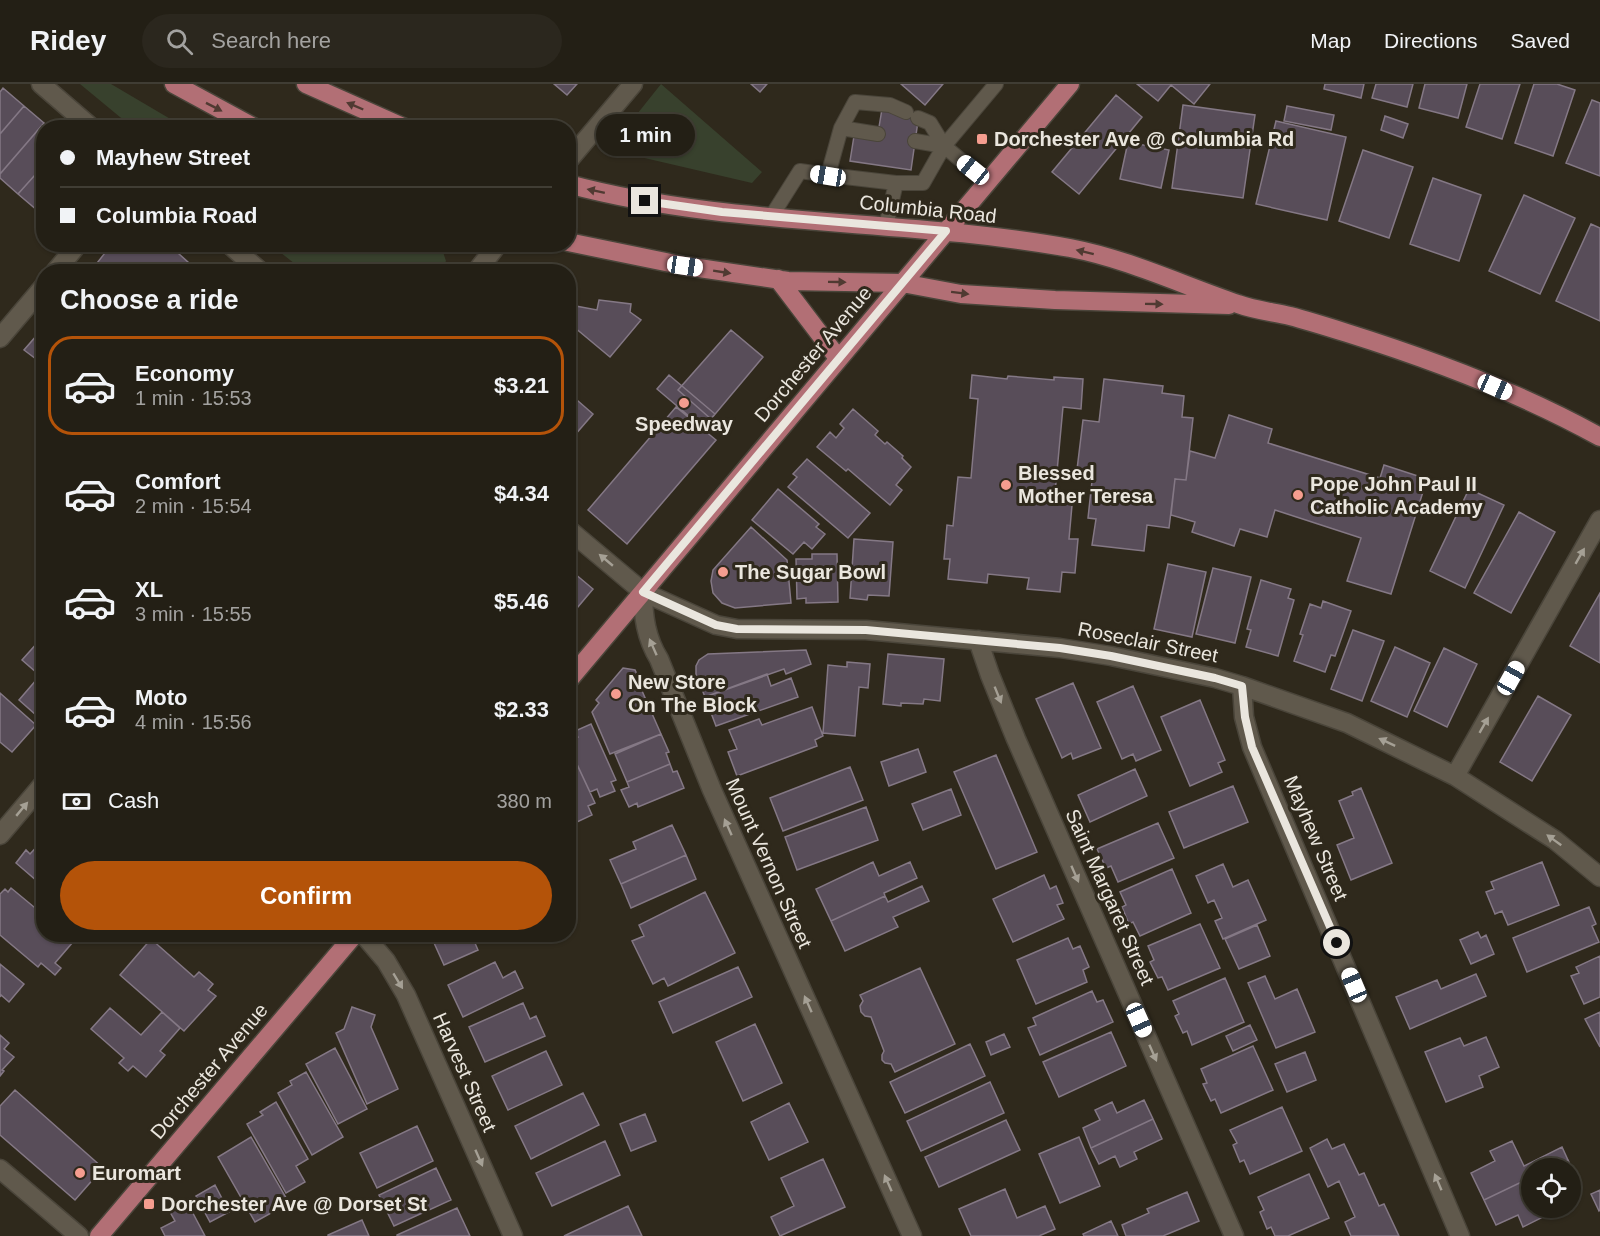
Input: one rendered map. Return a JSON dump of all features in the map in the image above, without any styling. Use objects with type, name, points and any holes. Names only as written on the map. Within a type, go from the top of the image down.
[{"type":"main road","points":[[174,84],[240,120]]},
{"type":"main road","points":[[306,84],[387,120]]},
{"type":"main road","name":"Dorchester Avenue","points":[[576,672],[1070,84]]},
{"type":"main road","name":"Columbia Road","points":[[576,186],[668,205],[771,217],[946,231],[1071,248],[1171,278],[1240,305],[1294,317],[1406,353],[1495,387],[1600,437]]},
{"type":"main road","name":"Columbia Road","points":[[576,244],[685,266],[778,279],[902,283],[961,294],[1102,303],[1240,305]]},
{"type":"main road","points":[[778,279],[838,358]]},
{"type":"main road","name":"Dorchester Avenue","points":[[99,1236],[348,942]]},
{"type":"street","points":[[41,84],[83,120]]},
{"type":"street","points":[[576,151],[633,84]]},
{"type":"street","points":[[62,264],[72,252]]},
{"type":"street","points":[[238,252],[252,264]]},
{"type":"street","points":[[482,264],[492,252]]},
{"type":"street","points":[[0,338],[36,295]]},
{"type":"street","points":[[1455,776],[1600,520]]},
{"type":"street","points":[[576,536],[643,592]]},
{"type":"street","name":"Roseclair Street","points":[[643,592],[716,625],[737,629],[866,630],[1060,648],[1111,656],[1242,686],[1347,723],[1455,776],[1556,840],[1600,877]]},
{"type":"street","name":"Mount Vernon Street","points":[[643,592],[643,614],[652,647],[659,659],[712,790],[912,1236]]},
{"type":"street","name":"Saint Margaret Street","points":[[978,640],[1016,739],[1234,1236]]},
{"type":"street","name":"Mayhew Street","points":[[1242,686],[1245,717],[1252,747],[1460,1236]]},
{"type":"street","points":[[0,835],[36,792]]},
{"type":"street","name":"Harvest Street","points":[[370,942],[386,961],[406,995],[513,1236]]},
{"type":"street","points":[[0,1169],[79,1236]]},
{"type":"lane","points":[[771,217],[800,171],[896,183],[923,183],[944,146],[996,84]]},
{"type":"lane","points":[[828,176],[841,128],[855,102],[890,105],[930,123],[944,146],[987,182]]},
{"type":"lane","points":[[841,128],[878,134]]},
{"type":"lane","points":[[915,141],[944,146]]},
{"type":"lane","points":[[886,226],[896,183]]},
{"type":"green space","points":[[80,84],[111,84],[172,120],[124,120]]},
{"type":"green space","points":[[661,84],[762,172],[752,183],[636,156],[629,152],[624,146],[623,137],[626,128]]},
{"type":"green space","points":[[280,252],[443,252],[446,261],[444,264],[295,264]]},
{"type":"building","points":[[554,84],[577,84],[567,95]]},
{"type":"building","points":[[751,84],[767,84],[760,92]]},
{"type":"building","points":[[901,84],[943,84],[925,105]]},
{"type":"building","points":[[1137,84],[1210,84],[1194,104],[1171,85],[1158,101]]},
{"type":"building","points":[[1325,84],[1364,84],[1361,98],[1324,89]]},
{"type":"building","points":[[1376,84],[1413,84],[1407,107],[1372,98]]},
{"type":"building","points":[[1425,84],[1467,84],[1458,118],[1419,108]]},
{"type":"building","points":[[1480,84],[1520,84],[1502,139],[1466,127]]},
{"type":"building","points":[[1534,84],[1557,84],[1575,90],[1553,156],[1515,143]]},
{"type":"building","points":[[3,88],[24,106],[0,134],[0,92]]},
{"type":"building","points":[[1116,95],[1142,117],[1079,194],[1052,172]]},
{"type":"building","points":[[1592,100],[1600,103],[1600,176],[1566,163]]},
{"type":"building","points":[[1183,105],[1255,115],[1243,198],[1172,188]]},
{"type":"building","points":[[24,106],[40,120],[36,120],[36,132],[0,174],[0,134]]},
{"type":"building","points":[[1287,106],[1334,115],[1331,130],[1284,121]]},
{"type":"building","points":[[882,109],[919,114],[911,170],[850,161],[854,136],[877,139]]},
{"type":"building","points":[[1385,116],[1408,124],[1403,138],[1381,130]]},
{"type":"building","points":[[1276,121],[1346,137],[1327,220],[1256,204]]},
{"type":"building","points":[[36,132],[36,174],[18,194],[0,178],[0,174]]},
{"type":"building","points":[[1128,142],[1169,150],[1161,188],[1120,179]]},
{"type":"building","points":[[1363,150],[1413,167],[1389,238],[1339,221]]},
{"type":"building","points":[[36,174],[36,209],[18,194]]},
{"type":"building","points":[[1433,178],[1481,195],[1459,261],[1410,244]]},
{"type":"building","points":[[1524,195],[1575,218],[1540,294],[1489,271]]},
{"type":"building","points":[[1591,224],[1600,228],[1600,321],[1556,301]]},
{"type":"building","points":[[106,252],[177,252],[190,264],[96,264]]},
{"type":"building","points":[[599,300],[631,304],[630,312],[641,320],[610,357],[576,329],[576,306],[597,310]]},
{"type":"building","name":"Speedway","points":[[731,330],[763,357],[711,419],[678,390]]},
{"type":"building","points":[[36,336],[36,359],[24,350]]},
{"type":"building","points":[[669,375],[715,414],[703,428],[657,389]]},
{"type":"building","name":"Blessed Mother Teresa","points":[[972,375],[1007,379],[1008,376],[1054,380],[1054,377],[1083,379],[1081,409],[1063,407],[1055,493],[1073,494],[1069,539],[1078,539],[1075,573],[1062,572],[1060,592],[1027,589],[1029,578],[988,574],[987,583],[948,579],[950,559],[944,559],[947,525],[953,526],[958,477],[971,478],[978,399],[970,398]]},
{"type":"building","points":[[1104,379],[1163,386],[1162,393],[1184,396],[1182,417],[1193,418],[1186,480],[1175,479],[1169,528],[1147,525],[1144,551],[1092,545],[1096,519],[1088,518],[1092,481],[1076,478],[1083,420],[1099,422]]},
{"type":"building","points":[[576,399],[593,414],[576,434]]},
{"type":"building","points":[[676,407],[716,440],[627,544],[588,510]]},
{"type":"building","points":[[853,409],[878,431],[875,435],[903,456],[902,458],[911,467],[896,485],[902,490],[890,505],[848,469],[846,471],[817,447],[830,432],[836,438],[844,428],[840,424]]},
{"type":"building","name":"Pope John Paul II Catholic Academy","points":[[1229,415],[1272,429],[1268,443],[1380,478],[1384,465],[1427,479],[1391,594],[1347,581],[1361,538],[1275,510],[1267,537],[1240,529],[1234,546],[1192,532],[1195,522],[1171,515],[1175,479],[1186,480],[1190,451],[1215,458]]},
{"type":"building","points":[[807,459],[870,513],[848,538],[788,487],[797,477],[793,474]]},
{"type":"building","points":[[778,489],[819,524],[816,527],[825,534],[812,549],[804,542],[793,554],[752,520]]},
{"type":"building","points":[[1469,489],[1504,505],[1465,588],[1430,571]]},
{"type":"building","points":[[1519,512],[1555,532],[1511,613],[1474,593]]},
{"type":"building","points":[[751,527],[787,560],[791,603],[735,608],[722,603],[713,593],[711,581],[713,570]]},
{"type":"building","points":[[854,539],[893,542],[889,596],[868,595],[867,600],[850,598]]},
{"type":"building","points":[[812,554],[837,554],[838,602],[806,603],[806,598],[797,599],[796,559],[812,559]]},
{"type":"building","points":[[1168,564],[1206,572],[1192,637],[1154,629]]},
{"type":"building","points":[[1213,568],[1251,577],[1235,643],[1196,634]]},
{"type":"building","points":[[576,575],[593,589],[576,609]]},
{"type":"building","points":[[1261,580],[1291,589],[1288,598],[1294,600],[1278,656],[1246,647],[1251,630],[1247,629]]},
{"type":"building","points":[[1600,593],[1600,663],[1570,646]]},
{"type":"building","points":[[1323,601],[1351,611],[1335,656],[1331,655],[1325,672],[1294,661],[1310,604],[1321,608]]},
{"type":"building","points":[[1353,630],[1384,641],[1362,701],[1331,689]]},
{"type":"building","points":[[36,644],[36,672],[22,660]]},
{"type":"building","points":[[1395,647],[1430,663],[1407,717],[1371,701]]},
{"type":"building","points":[[1444,648],[1477,664],[1447,727],[1414,711]]},
{"type":"building","points":[[806,650],[811,664],[786,674],[784,669],[705,697],[696,674],[699,660],[708,654]]},
{"type":"building","points":[[888,654],[944,659],[940,701],[924,699],[923,704],[901,703],[901,706],[883,704]]},
{"type":"building","points":[[847,662],[870,664],[868,688],[859,687],[855,736],[823,733],[828,665],[847,667]]},
{"type":"building","points":[[623,668],[635,670],[661,734],[610,754],[592,712],[599,703],[596,700]]},
{"type":"building","points":[[767,674],[771,686],[791,678],[798,697],[716,726],[705,697]]},
{"type":"building","points":[[36,680],[36,715],[19,700]]},
{"type":"building","points":[[1073,683],[1101,748],[1073,759],[1071,753],[1062,758],[1036,699]]},
{"type":"building","points":[[1133,686],[1161,750],[1136,761],[1133,754],[1122,759],[1097,702]]},
{"type":"building","points":[[0,693],[36,725],[12,752],[0,742]]},
{"type":"building","points":[[1538,696],[1571,715],[1532,781],[1500,762]]},
{"type":"building","points":[[1200,700],[1225,760],[1218,763],[1222,772],[1190,786],[1161,717]]},
{"type":"building","points":[[812,707],[823,736],[815,740],[817,746],[737,776],[728,752],[737,749],[729,730],[759,719],[762,725]]},
{"type":"building","points":[[591,724],[616,780],[611,782],[615,791],[600,797],[597,789],[590,792],[576,762],[576,738],[578,737],[576,731]]},
{"type":"building","points":[[661,734],[669,752],[666,753],[670,764],[627,782],[615,754]]},
{"type":"building","points":[[918,749],[926,772],[889,786],[881,762]]},
{"type":"building","points":[[996,755],[1037,852],[996,869],[954,772]]},
{"type":"building","points":[[576,762],[595,803],[588,806],[592,815],[577,822]]},
{"type":"building","points":[[670,764],[673,772],[677,771],[684,788],[638,807],[637,803],[629,807],[621,790],[629,787],[627,782]]},
{"type":"building","points":[[850,767],[863,800],[783,831],[770,798]]},
{"type":"building","points":[[1135,769],[1147,796],[1090,822],[1078,795]]},
{"type":"building","points":[[1233,786],[1248,822],[1184,848],[1169,812]]},
{"type":"building","points":[[1361,788],[1392,863],[1351,880],[1337,845],[1354,838],[1339,801],[1353,795],[1352,792]]},
{"type":"building","points":[[951,789],[961,815],[923,830],[912,804]]},
{"type":"building","points":[[866,807],[878,840],[797,870],[785,837]]},
{"type":"building","points":[[1158,823],[1174,858],[1118,882],[1111,866],[1106,868],[1097,849]]},
{"type":"building","points":[[672,825],[686,855],[621,884],[610,860],[636,849],[633,842]]},
{"type":"building","points":[[36,848],[36,880],[16,863],[26,850],[30,854]]},
{"type":"building","points":[[686,855],[696,879],[631,908],[621,884]]},
{"type":"building","points":[[873,862],[879,876],[910,862],[917,878],[831,921],[816,889]]},
{"type":"building","points":[[1542,862],[1559,905],[1508,925],[1502,911],[1495,914],[1486,892],[1494,889],[1491,882]]},
{"type":"building","points":[[1223,864],[1233,887],[1248,880],[1266,920],[1223,939],[1215,921],[1222,918],[1214,900],[1208,903],[1196,876]]},
{"type":"building","points":[[1172,869],[1191,913],[1140,936],[1133,922],[1129,924],[1122,907],[1126,905],[1120,892]]},
{"type":"building","points":[[1044,875],[1050,889],[1056,886],[1063,903],[1057,905],[1064,919],[1013,942],[993,899]]},
{"type":"building","points":[[922,886],[929,901],[893,917],[898,927],[845,951],[831,921],[885,896],[888,902]]},
{"type":"building","points":[[11,888],[36,909],[36,942],[73,942],[55,963],[61,968],[55,975],[41,963],[38,967],[0,935],[0,894],[5,889],[8,892]]},
{"type":"building","points":[[705,892],[735,953],[668,986],[664,978],[653,984],[632,941],[644,936],[639,925]]},
{"type":"building","points":[[1589,907],[1596,924],[1592,926],[1599,942],[1527,972],[1513,938]]},
{"type":"building","points":[[1200,924],[1220,968],[1168,990],[1162,977],[1158,978],[1150,962],[1154,960],[1148,946]]},
{"type":"building","points":[[1257,925],[1270,956],[1239,969],[1225,939]]},
{"type":"building","points":[[1478,932],[1481,938],[1486,935],[1494,954],[1471,964],[1460,940]]},
{"type":"building","points":[[1068,938],[1073,949],[1080,946],[1089,967],[1083,970],[1087,982],[1036,1004],[1017,960]]},
{"type":"building","points":[[148,942],[154,942],[194,977],[199,972],[213,984],[208,990],[216,996],[184,1031],[120,975]]},
{"type":"building","points":[[434,942],[474,942],[478,950],[444,965]]},
{"type":"building","points":[[1600,956],[1600,997],[1584,1004],[1571,976],[1579,973],[1576,967]]},
{"type":"building","points":[[495,962],[503,978],[515,971],[523,988],[463,1017],[448,985]]},
{"type":"building","points":[[0,964],[24,984],[9,1002],[1,995],[0,997]]},
{"type":"building","points":[[738,967],[752,997],[673,1033],[659,1002]]},
{"type":"building","points":[[920,968],[955,1044],[895,1072],[891,1064],[882,1060],[884,1051],[871,1017],[861,1012],[860,1006],[863,1001],[860,995]]},
{"type":"building","points":[[1476,974],[1486,996],[1410,1029],[1396,997],[1437,980],[1441,989]]},
{"type":"building","points":[[1265,976],[1275,999],[1297,989],[1315,1032],[1276,1048],[1248,983]]},
{"type":"building","points":[[1225,978],[1244,1022],[1192,1045],[1187,1031],[1183,1033],[1175,1016],[1179,1014],[1173,1001]]},
{"type":"building","points":[[1092,991],[1097,1002],[1103,1000],[1113,1022],[1040,1055],[1028,1028],[1036,1025],[1033,1018]]},
{"type":"building","points":[[523,1003],[530,1019],[536,1016],[545,1036],[485,1062],[469,1027]]},
{"type":"building","points":[[352,1007],[375,1015],[371,1027],[398,1089],[367,1104],[336,1033],[344,1029]]},
{"type":"building","points":[[110,1008],[141,1035],[162,1012],[180,1028],[160,1051],[165,1055],[146,1077],[133,1066],[128,1071],[119,1063],[124,1058],[91,1029]]},
{"type":"building","points":[[1600,1012],[1600,1047],[1585,1019]]},
{"type":"building","points":[[755,1024],[782,1083],[743,1101],[716,1042]]},
{"type":"building","points":[[1250,1025],[1257,1040],[1233,1051],[1226,1036]]},
{"type":"building","points":[[1111,1032],[1126,1066],[1059,1097],[1043,1062]]},
{"type":"building","points":[[1004,1034],[1010,1047],[991,1055],[986,1042]]},
{"type":"building","points":[[0,1035],[9,1043],[4,1049],[14,1057],[2,1070],[4,1071],[0,1076]]},
{"type":"building","points":[[1486,1037],[1499,1067],[1479,1076],[1483,1087],[1446,1102],[1425,1052],[1460,1038],[1464,1046]]},
{"type":"building","points":[[970,1044],[985,1076],[905,1113],[890,1082]]},
{"type":"building","points":[[1253,1046],[1273,1090],[1221,1113],[1215,1099],[1211,1101],[1203,1084],[1207,1083],[1201,1069]]},
{"type":"building","points":[[335,1048],[367,1109],[338,1124],[306,1064]]},
{"type":"building","points":[[546,1051],[562,1085],[508,1110],[492,1076]]},
{"type":"building","points":[[1305,1052],[1316,1080],[1287,1092],[1275,1064]]},
{"type":"building","points":[[306,1072],[343,1137],[312,1155],[278,1093],[292,1085],[290,1081]]},
{"type":"building","points":[[990,1082],[1004,1113],[921,1151],[907,1121]]},
{"type":"building","points":[[15,1090],[103,1168],[75,1200],[0,1135],[0,1106]]},
{"type":"building","points":[[583,1093],[599,1125],[531,1159],[515,1126]]},
{"type":"building","points":[[1144,1100],[1153,1119],[1091,1148],[1083,1128],[1100,1120],[1095,1110],[1112,1102],[1117,1113]]},
{"type":"building","points":[[276,1102],[308,1159],[296,1166],[305,1182],[286,1193],[247,1124],[263,1115],[260,1112]]},
{"type":"building","points":[[789,1103],[808,1142],[769,1160],[751,1122]]},
{"type":"building","points":[[1282,1107],[1302,1151],[1250,1174],[1244,1160],[1240,1162],[1233,1145],[1237,1143],[1230,1130]]},
{"type":"building","points":[[645,1114],[656,1141],[631,1151],[620,1124]]},
{"type":"building","points":[[1153,1119],[1162,1139],[1134,1152],[1137,1159],[1120,1167],[1115,1156],[1099,1164],[1091,1148]]},
{"type":"building","points":[[1006,1120],[1020,1150],[939,1187],[925,1157]]},
{"type":"building","points":[[417,1126],[433,1161],[377,1188],[360,1153]]},
{"type":"building","points":[[251,1137],[289,1203],[255,1222],[218,1157]]},
{"type":"building","points":[[1079,1137],[1100,1186],[1060,1203],[1039,1154]]},
{"type":"building","points":[[1327,1139],[1332,1149],[1344,1144],[1359,1175],[1364,1173],[1379,1206],[1384,1204],[1399,1236],[1351,1236],[1345,1222],[1355,1217],[1339,1181],[1328,1187],[1310,1148]]},
{"type":"building","points":[[605,1141],[620,1175],[552,1206],[536,1173]]},
{"type":"building","points":[[1512,1141],[1521,1160],[1521,1182],[1484,1200],[1471,1173],[1495,1161],[1490,1151]]},
{"type":"building","points":[[1562,1147],[1567,1158],[1540,1158]]},
{"type":"building","points":[[823,1159],[845,1207],[780,1236],[771,1217],[794,1206],[781,1178]]},
{"type":"building","points":[[436,1168],[451,1200],[394,1226],[379,1195]]},
{"type":"building","points":[[1309,1174],[1329,1218],[1288,1236],[1275,1236],[1271,1227],[1267,1229],[1260,1212],[1264,1210],[1258,1197]]},
{"type":"building","points":[[1521,1182],[1521,1218],[1541,1218],[1523,1227],[1518,1215],[1496,1225],[1484,1200]]},
{"type":"building","points":[[215,1185],[229,1212],[210,1222],[196,1196]]},
{"type":"building","points":[[1005,1189],[1017,1218],[1045,1206],[1055,1229],[1039,1236],[971,1236],[959,1209]]},
{"type":"building","points":[[1600,1190],[1600,1210],[1599,1211],[1591,1194]]},
{"type":"building","points":[[1187,1192],[1199,1221],[1163,1236],[1126,1236],[1122,1225],[1149,1213],[1147,1209]]},
{"type":"building","points":[[187,1202],[205,1236],[165,1236],[161,1228],[175,1221],[170,1212]]},
{"type":"building","points":[[628,1206],[642,1236],[564,1236]]},
{"type":"building","points":[[457,1208],[470,1236],[397,1236],[397,1235]]},
{"type":"building","points":[[362,1220],[369,1236],[328,1236],[328,1235]]},
{"type":"building","points":[[1111,1221],[1118,1236],[1084,1236],[1083,1234]]},
{"type":"place","name":"Dorchester Ave @ Columbia Rd","points":[[982,139]]},
{"type":"place","name":"Speedway","points":[[684,403]]},
{"type":"place","name":"Blessed Mother Teresa","points":[[1006,485]]},
{"type":"place","name":"Pope John Paul II Catholic Academy","points":[[1298,495]]},
{"type":"place","name":"The Sugar Bowl","points":[[723,572]]},
{"type":"place","name":"New Store On The Block","points":[[616,694]]},
{"type":"place","name":"Euromart","points":[[80,1173]]},
{"type":"place","name":"Dorchester Ave @ Dorset St","points":[[149,1204]]},
{"type":"route","points":[[645,201],[722,212],[946,231],[643,592],[716,625],[737,629],[866,630],[1060,648],[1111,656],[1242,686],[1245,717],[1252,747],[1337,943]]}]
